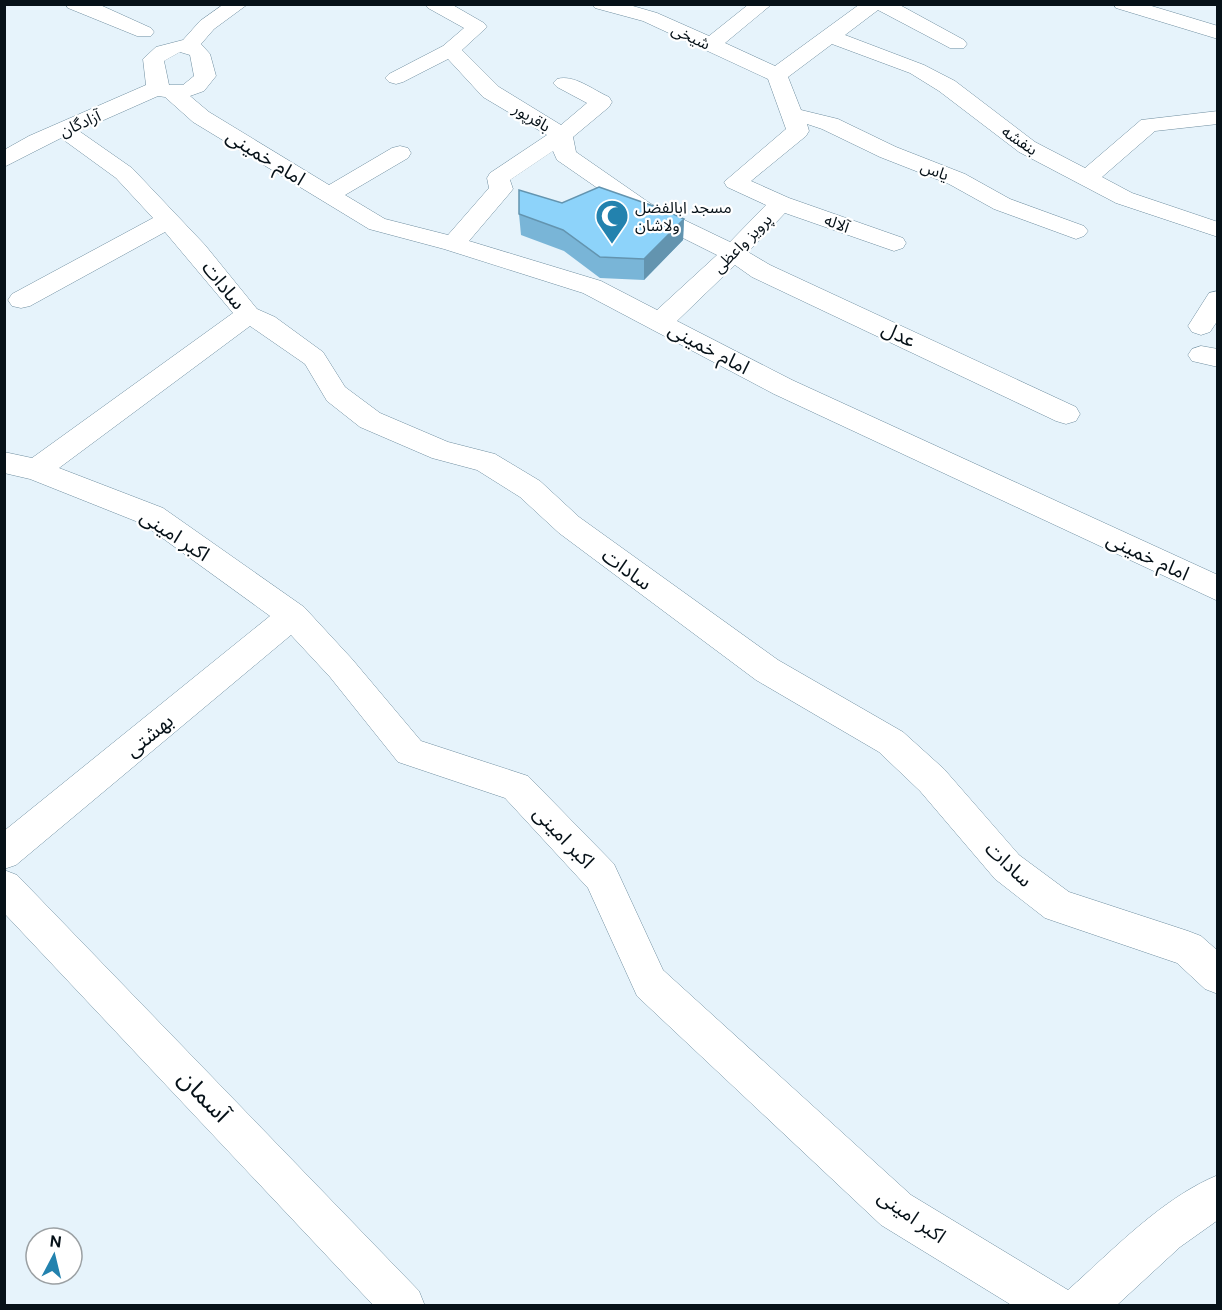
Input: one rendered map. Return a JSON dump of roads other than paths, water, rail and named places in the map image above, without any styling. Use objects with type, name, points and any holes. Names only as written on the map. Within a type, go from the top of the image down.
[{"type":"street","points":[[75,4],[144,32],[172,50],[197,49],[202,53],[205,76],[198,86],[201,117]]},
{"type":"street","points":[[198,86],[165,90],[153,64],[238,4]]},
{"type":"street","points":[[396,78],[450,50],[477,27],[435,4]]},
{"type":"street","name":"شیخی","points":[[602,4],[650,17],[777,75]]},
{"type":"street","points":[[710,45],[762,4]]},
{"type":"street","points":[[777,75],[873,4]]},
{"type":"street","points":[[882,4],[957,44]]},
{"type":"street","points":[[1123,4],[1159,24],[1218,33]]},
{"type":"street","name":"بنفشه","points":[[830,36],[917,69],[947,86],[1026,147],[1124,198],[1218,230]]},
{"type":"street","name":"باقرپور","points":[[450,50],[491,92],[562,135],[566,155],[643,209],[733,253]]},
{"type":"street","name":"پرویز واعظی","points":[[660,322],[733,253],[781,203],[735,182],[798,131],[777,75]]},
{"type":"street","points":[[453,244],[501,189],[498,178],[562,135],[601,102],[564,83]]},
{"type":"street","name":"امام خمینی","points":[[165,90],[201,117],[377,224],[453,244],[592,287],[783,387],[1218,589]]},
{"type":"street","name":"آزادگان","points":[[4,160],[37,141],[165,90]]},
{"type":"street","name":"یاس","points":[[792,114],[830,124],[888,152],[957,179],[1002,204],[1076,231]]},
{"type":"street","points":[[1087,178],[1149,125],[1218,117]]},
{"type":"street","name":"سادات","points":[[64,130],[124,173],[168,220],[248,315],[266,323],[314,358],[336,394],[370,420],[442,451],[485,461],[530,489],[569,525],[767,670],[891,742],[932,780],[1007,867],[1058,906],[1188,949],[1218,976]]},
{"type":"street","points":[[328,195],[400,153]]},
{"type":"street","name":"آلاله","points":[[781,203],[894,243]]},
{"type":"street","points":[[21,300],[168,220]]},
{"type":"street","name":"عدل","points":[[733,253],[761,271],[977,370],[1066,414]]},
{"type":"street","points":[[1201,326],[1218,299]]},
{"type":"street","points":[[20,466],[248,315]]},
{"type":"street","name":"اکبر امينی","points":[[20,466],[153,516],[293,616],[410,752],[516,787],[601,876],[650,982],[896,1210],[1054,1305]]},
{"type":"street","name":"بهشتی","points":[[4,854],[293,616]]},
{"type":"street","name":"آسمان","points":[[4,886],[404,1305]]},
{"type":"street","points":[[1083,1305],[1165,1232],[1218,1195]]},
{"type":"place","name":"مسجد ابالفضل ولاشان","points":[[612,245]]}]
